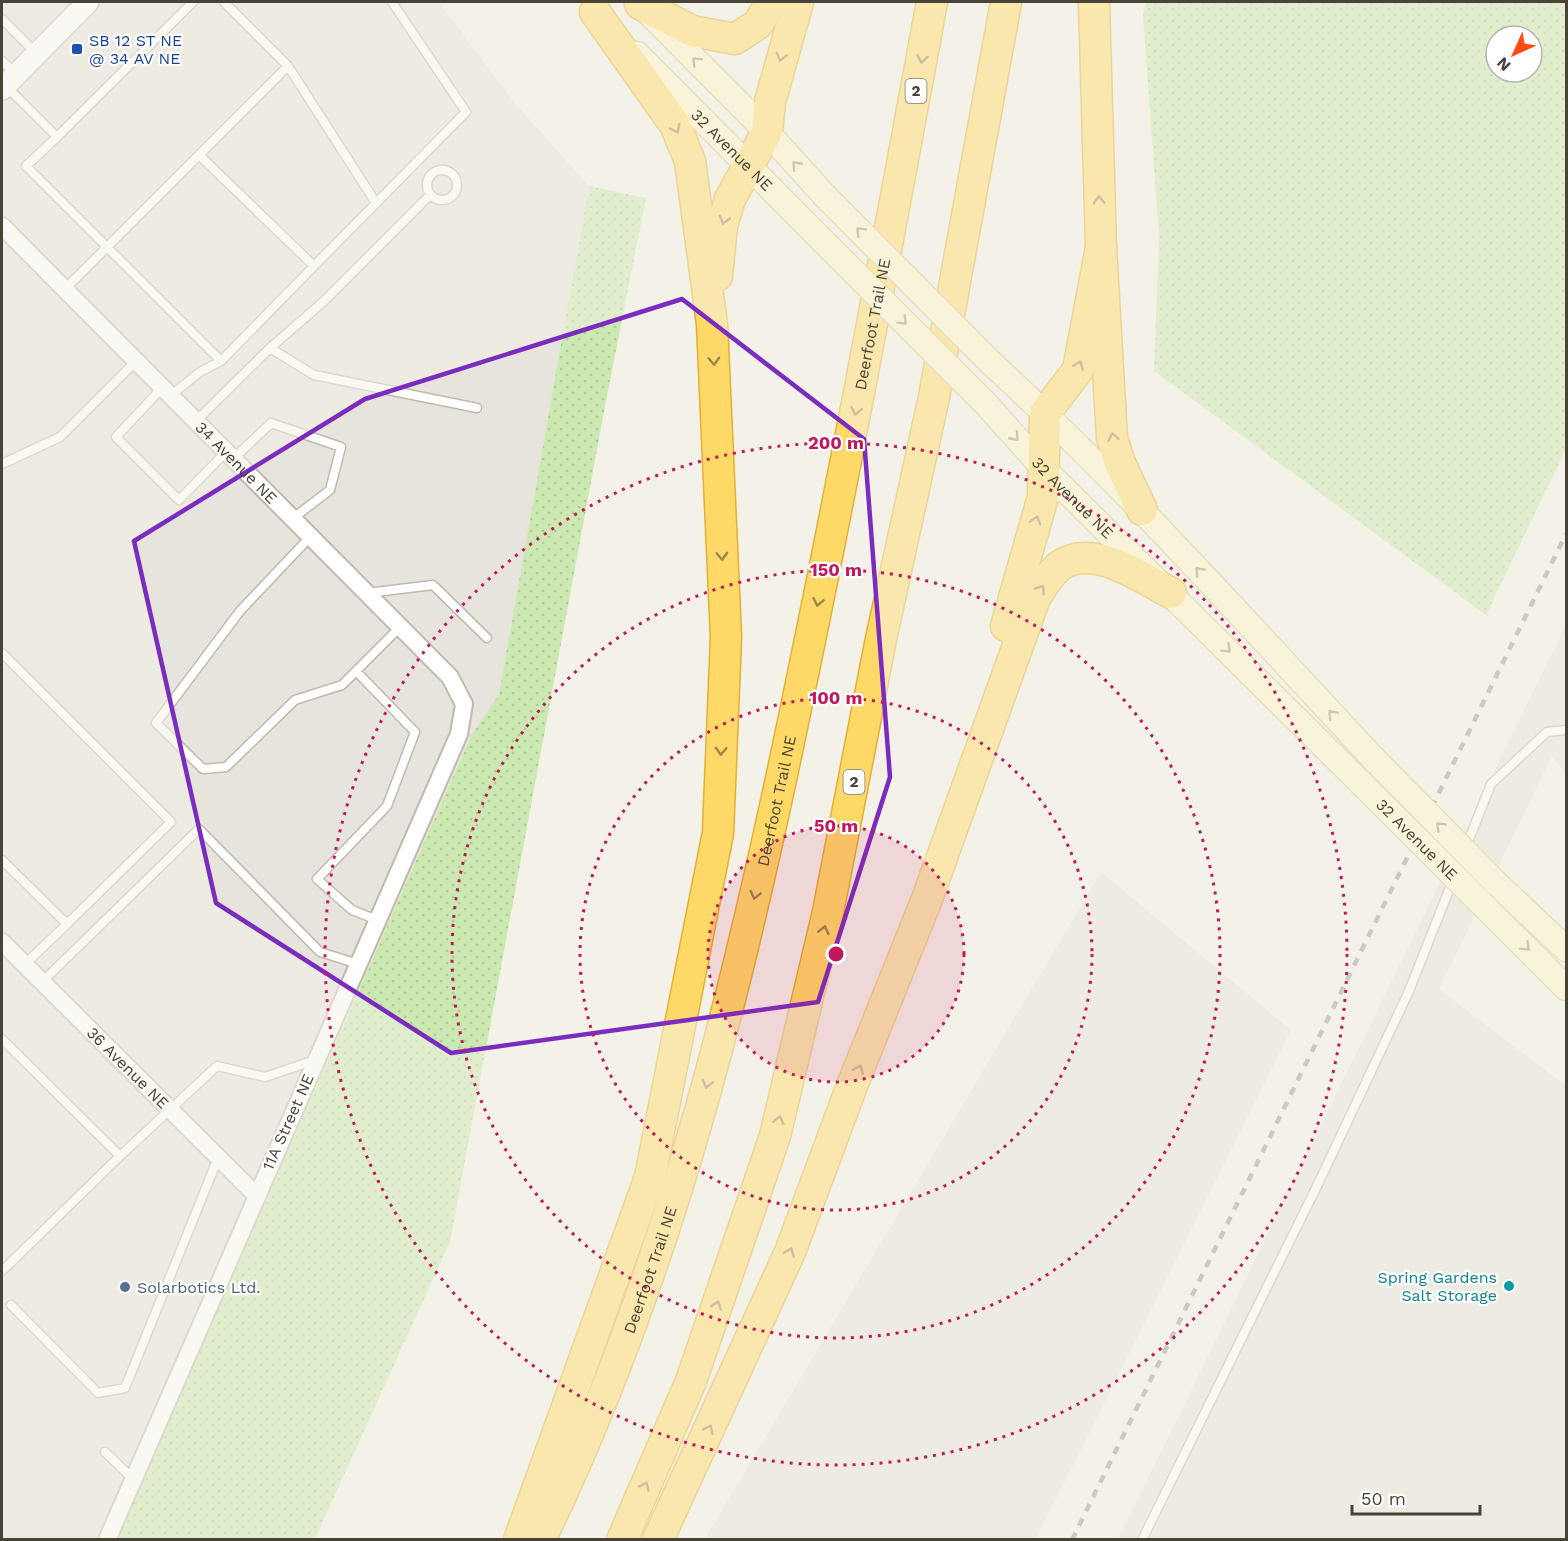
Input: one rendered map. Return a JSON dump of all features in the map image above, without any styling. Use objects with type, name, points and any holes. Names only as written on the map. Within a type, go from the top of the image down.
[{"type":"highway","points":[[638,3],[692,31],[735,39],[758,24],[771,2]]},
{"type":"highway","points":[[712,324],[722,226],[730,199],[767,132],[770,102],[798,2]]},
{"type":"highway","name":"Deerfoot Trail NE","points":[[540,1539],[628,1334],[695,1128],[770,838],[844,474],[932,2]]},
{"type":"highway","name":"2","points":[[622,1539],[691,1381],[775,1136],[828,912],[881,639],[934,397],[1006,2]]},
{"type":"highway","points":[[1094,2],[1101,247],[1112,438],[1120,463],[1142,510]]},
{"type":"highway","points":[[519,1539],[650,1177],[718,833],[726,637],[712,324],[690,162],[675,125],[589,7]]},
{"type":"highway","points":[[927,899],[1043,497],[1045,413],[1078,370],[1101,247]]},
{"type":"highway","points":[[658,1539],[790,1252],[853,1083],[927,899],[1035,598],[1048,578],[1062,565],[1078,559],[1097,558],[1171,593]]},
{"type":"main road","name":"32 Avenue NE","points":[[638,3],[990,362],[1045,413],[1142,510],[1372,757],[1496,883],[1566,949]]},
{"type":"main road","name":"32 Avenue NE","points":[[589,7],[985,404],[1045,470],[1566,988]]},
{"type":"street","points":[[6,77],[37,53],[88,2]]},
{"type":"street","name":"34 Avenue NE","points":[[2,226],[450,677],[464,704]]},
{"type":"street","name":"11A Street NE","points":[[106,1539],[459,734],[464,704]]},
{"type":"street","name":"36 Avenue NE","points":[[2,945],[256,1195]]},
{"type":"lane","points":[[193,2],[26,166],[106,249],[221,361]]},
{"type":"lane","points":[[224,2],[288,66],[376,203]]},
{"type":"lane","points":[[292,519],[330,490],[340,447],[271,423],[229,455],[179,500],[116,437],[166,392],[221,361],[466,112],[393,2]]},
{"type":"lane","points":[[2,20],[37,53]]},
{"type":"lane","points":[[65,289],[288,66]]},
{"type":"lane","points":[[6,77],[57,137]]},
{"type":"lane","points":[[199,155],[314,266]]},
{"type":"lane","points":[[196,421],[270,348],[322,302],[430,195]]},
{"type":"lane","points":[[270,348],[314,375],[477,408]]},
{"type":"lane","points":[[2,464],[60,437],[136,361]]},
{"type":"lane","points":[[310,537],[240,611],[156,723],[203,769],[226,767],[295,700],[342,685],[400,627]]},
{"type":"lane","points":[[367,594],[433,585],[487,638]]},
{"type":"lane","points":[[2,653],[171,822],[24,965]]},
{"type":"lane","points":[[356,671],[415,732],[387,806],[318,879],[352,910],[377,920]]},
{"type":"lane","points":[[1142,1539],[1313,1195],[1404,1002],[1491,784],[1547,732],[1566,730]]},
{"type":"lane","points":[[42,982],[199,829],[320,952],[358,964]]},
{"type":"lane","points":[[2,860],[67,924]]},
{"type":"lane","points":[[2,1039],[120,1156]]},
{"type":"lane","points":[[2,1271],[169,1108],[217,1066],[265,1077],[315,1060]]},
{"type":"lane","points":[[11,1305],[98,1393],[125,1388],[218,1157]]},
{"type":"lane","points":[[105,1452],[133,1479]]},
{"type":"highlighted area","points":[[682,299],[864,439],[890,777],[818,1002],[451,1053],[216,903],[134,541],[365,399]]},
{"type":"shaded area","points":[[2,2],[439,2],[514,102],[589,186],[499,694],[471,736],[117,1539],[2,1540]]},
{"type":"shaded area","points":[[1566,625],[1566,774],[1552,756],[1439,989],[1566,1086],[1566,1539],[1118,1540]]},
{"type":"shaded area","points":[[1101,872],[1291,1030],[1036,1539],[705,1539]]},
{"type":"green space","points":[[1146,2],[1566,2],[1566,449],[1486,615],[1154,371],[1159,235],[1143,16]]},
{"type":"green space","points":[[589,186],[646,198],[606,401],[450,1242],[315,1539],[117,1539],[471,736],[499,694]]},
{"type":"railway","points":[[1072,1540],[1566,534]]},
{"type":"place","name":"SB 12 ST NE @ 34 AV NE","points":[[77,49]]},
{"type":"place","name":"Spring Gardens Salt Storage","points":[[1509,1286]]},
{"type":"place","name":"Solarbotics Ltd.","points":[[125,1287]]}]
